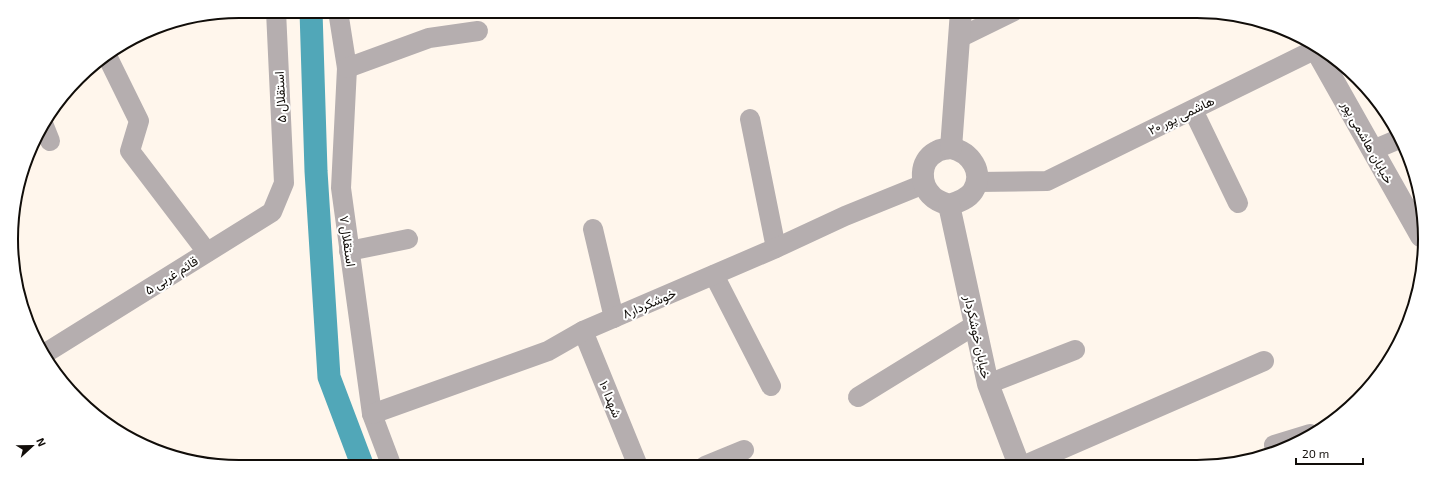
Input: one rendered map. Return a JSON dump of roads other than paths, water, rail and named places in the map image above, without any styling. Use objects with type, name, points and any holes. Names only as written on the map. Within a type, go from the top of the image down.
[{"type":"street","name":"استقلال ۵","points":[[276,18],[284,183]]},
{"type":"street","name":"استقلال ۷","points":[[339,18],[347,68],[341,188],[372,414],[389,460]]},
{"type":"street","points":[[951,148],[960,18]]},
{"type":"street","points":[[959,38],[1000,18]]},
{"type":"street","points":[[347,68],[429,38],[478,31]]},
{"type":"street","name":"هاشمی پور ۲۰","points":[[976,182],[1047,181],[1312,50]]},
{"type":"street","name":"خیابان هاشمی پور","points":[[1320,55],[1418,227]]},
{"type":"street","points":[[109,60],[139,121],[130,151],[207,252]]},
{"type":"street","points":[[1192,110],[1238,203]]},
{"type":"street","points":[[750,119],[776,248]]},
{"type":"street","points":[[1373,150],[1395,141]]},
{"type":"street","points":[[951,148],[964,152],[970,157],[975,164],[977,173],[976,182],[973,191],[967,197],[949,205],[934,198],[924,184],[922,176],[927,160],[938,151],[951,148]]},
{"type":"street","name":"قائم غربی ۵","points":[[49,351],[272,212],[284,183]]},
{"type":"street","name":"خوشکردار۸","points":[[372,414],[548,351],[584,331],[776,248],[845,216],[924,184]]},
{"type":"street","name":"خیابان خوشکردار","points":[[949,205],[988,384],[1017,460]]},
{"type":"street","points":[[593,229],[614,318]]},
{"type":"street","points":[[350,251],[408,239]]},
{"type":"street","points":[[714,275],[771,386]]},
{"type":"street","points":[[858,397],[975,325]]},
{"type":"street","name":"شهدا ۱۰","points":[[584,331],[636,460]]},
{"type":"street","points":[[988,384],[1075,350]]},
{"type":"street","points":[[1039,460],[1264,361]]},
{"type":"street","points":[[1274,445],[1285,442]]},
{"type":"street","points":[[720,460],[744,450]]},
{"type":"waterway","points":[[311,18],[316,171],[329,377],[360,460]]}]
